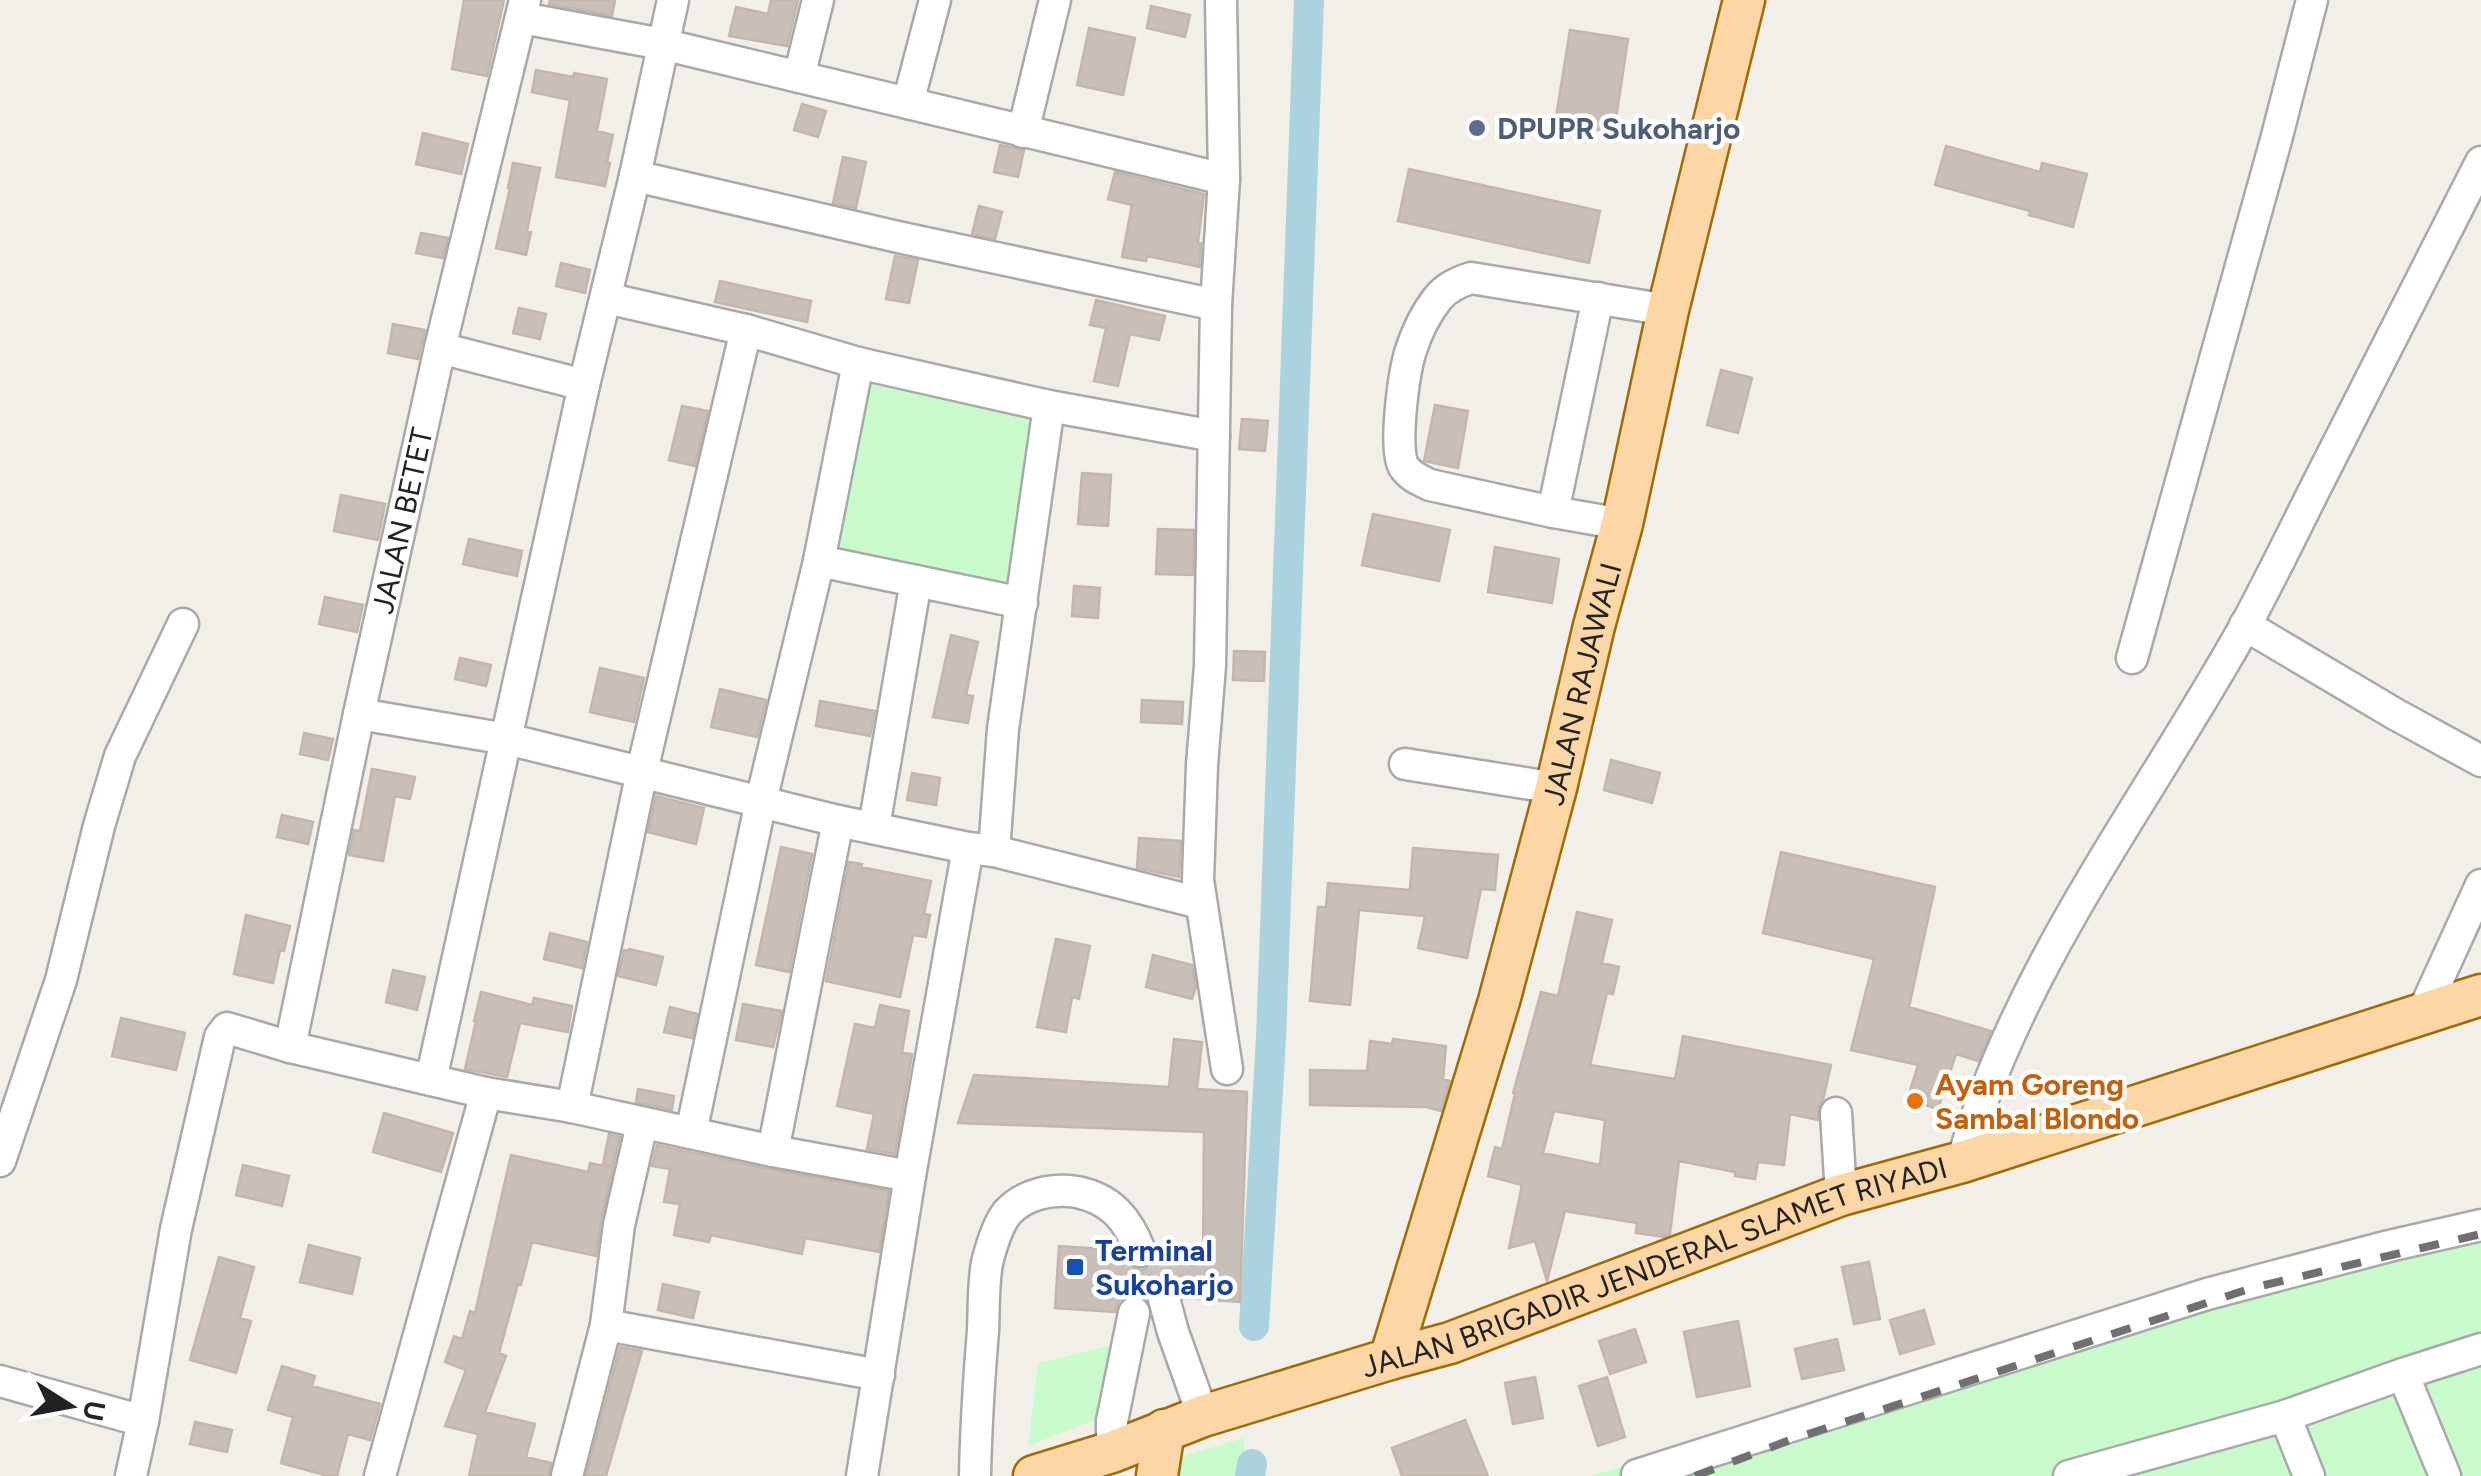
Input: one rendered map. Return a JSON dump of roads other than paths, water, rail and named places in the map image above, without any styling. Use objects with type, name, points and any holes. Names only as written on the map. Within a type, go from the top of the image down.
[{"type":"main road","name":"JALAN RAJAWALI","points":[[1390,1358],[1499,1001],[1556,788],[1744,0]]},
{"type":"main road","name":"JALAN BRIGADIR JENDERAL SLAMET RIYADI","points":[[1034,1476],[1120,1468],[1164,1430],[1203,1416],[1450,1343],[1841,1196],[1962,1162],[2481,994]]},
{"type":"main road","points":[[1158,1476],[1164,1430]]},
{"type":"street","points":[[431,1080],[673,0]]},
{"type":"street","points":[[799,76],[818,0]]},
{"type":"street","points":[[908,103],[935,0]]},
{"type":"street","points":[[1023,132],[1054,0]]},
{"type":"street","points":[[1221,0],[1224,178],[1216,306],[1210,646],[1198,859],[1200,903],[1227,1069]]},
{"type":"street","points":[[2132,658],[2312,0]]},
{"type":"street","points":[[524,9],[862,94],[1224,178]]},
{"type":"street","name":"JALAN BETET","points":[[290,1047],[440,348],[524,9]]},
{"type":"street","points":[[1962,1162],[1974,1117],[2005,1045],[2075,905],[2245,626],[2481,162]]},
{"type":"street","points":[[634,176],[1216,306]]},
{"type":"street","points":[[1622,524],[1430,484],[1413,476],[1402,465],[1398,448],[1410,354],[1424,318],[1440,295],[1471,278],[1668,310]]},
{"type":"street","points":[[606,298],[746,330],[858,363],[1049,406],[1214,436]]},
{"type":"street","points":[[1553,512],[1598,298]]},
{"type":"street","points":[[572,1108],[642,772],[746,330]]},
{"type":"street","points":[[440,348],[584,385]]},
{"type":"street","points":[[691,1132],[761,801],[819,561],[858,363]]},
{"type":"street","points":[[862,1476],[910,1176],[981,850],[1003,728],[1049,406]]},
{"type":"street","points":[[819,561],[1022,603]]},
{"type":"street","points":[[874,827],[916,581]]},
{"type":"street","points":[[0,1161],[61,980],[120,756],[183,624]]},
{"type":"street","points":[[2245,626],[2481,761]]},
{"type":"street","points":[[359,714],[507,739],[838,821],[981,850],[1200,903]]},
{"type":"street","points":[[1405,764],[1556,788]]},
{"type":"street","points":[[773,1151],[838,821]]},
{"type":"street","points":[[2423,1012],[2481,885]]},
{"type":"street","points":[[131,1476],[176,1229],[221,1033],[227,1028],[290,1047],[486,1093],[910,1176]]},
{"type":"street","points":[[380,1476],[486,1093]]},
{"type":"street","points":[[1836,1113],[1841,1196]]},
{"type":"street","points":[[567,1476],[606,1325],[619,1225],[642,1124]]},
{"type":"street","points":[[976,1476],[987,1264],[1004,1216],[1037,1194],[1070,1191],[1090,1195],[1124,1217],[1150,1257]]},
{"type":"street","points":[[1637,1475],[2207,1294],[2481,1225]]},
{"type":"street","points":[[1163,1296],[1203,1416]]},
{"type":"street","points":[[1120,1468],[1112,1421],[1134,1313]]},
{"type":"street","points":[[606,1325],[879,1376]]},
{"type":"street","points":[[2070,1476],[2163,1464],[2285,1416],[2481,1349]]},
{"type":"street","points":[[2403,1374],[2444,1476]]},
{"type":"street","points":[[0,1381],[143,1421]]},
{"type":"street","points":[[2285,1416],[2309,1476]]},
{"type":"waterway","points":[[1254,1326],[1271,1038],[1309,0]]},
{"type":"waterway","points":[[1250,1476],[1252,1464]]},
{"type":"tunnel","points":[[1134,1313],[1140,1251]]},
{"type":"tunnel","points":[[1161,1264],[1163,1295]]},
{"type":"railway","points":[[1695,1476],[1790,1440],[2252,1288],[2481,1234]]},
{"type":"place","name":"DPUPR Sukoharjo","points":[[1477,128]]},
{"type":"place","name":"Ayam Goreng Sambal Blondo","points":[[1915,1101]]},
{"type":"place","name":"Terminal Sukoharjo","points":[[1075,1267]]}]
